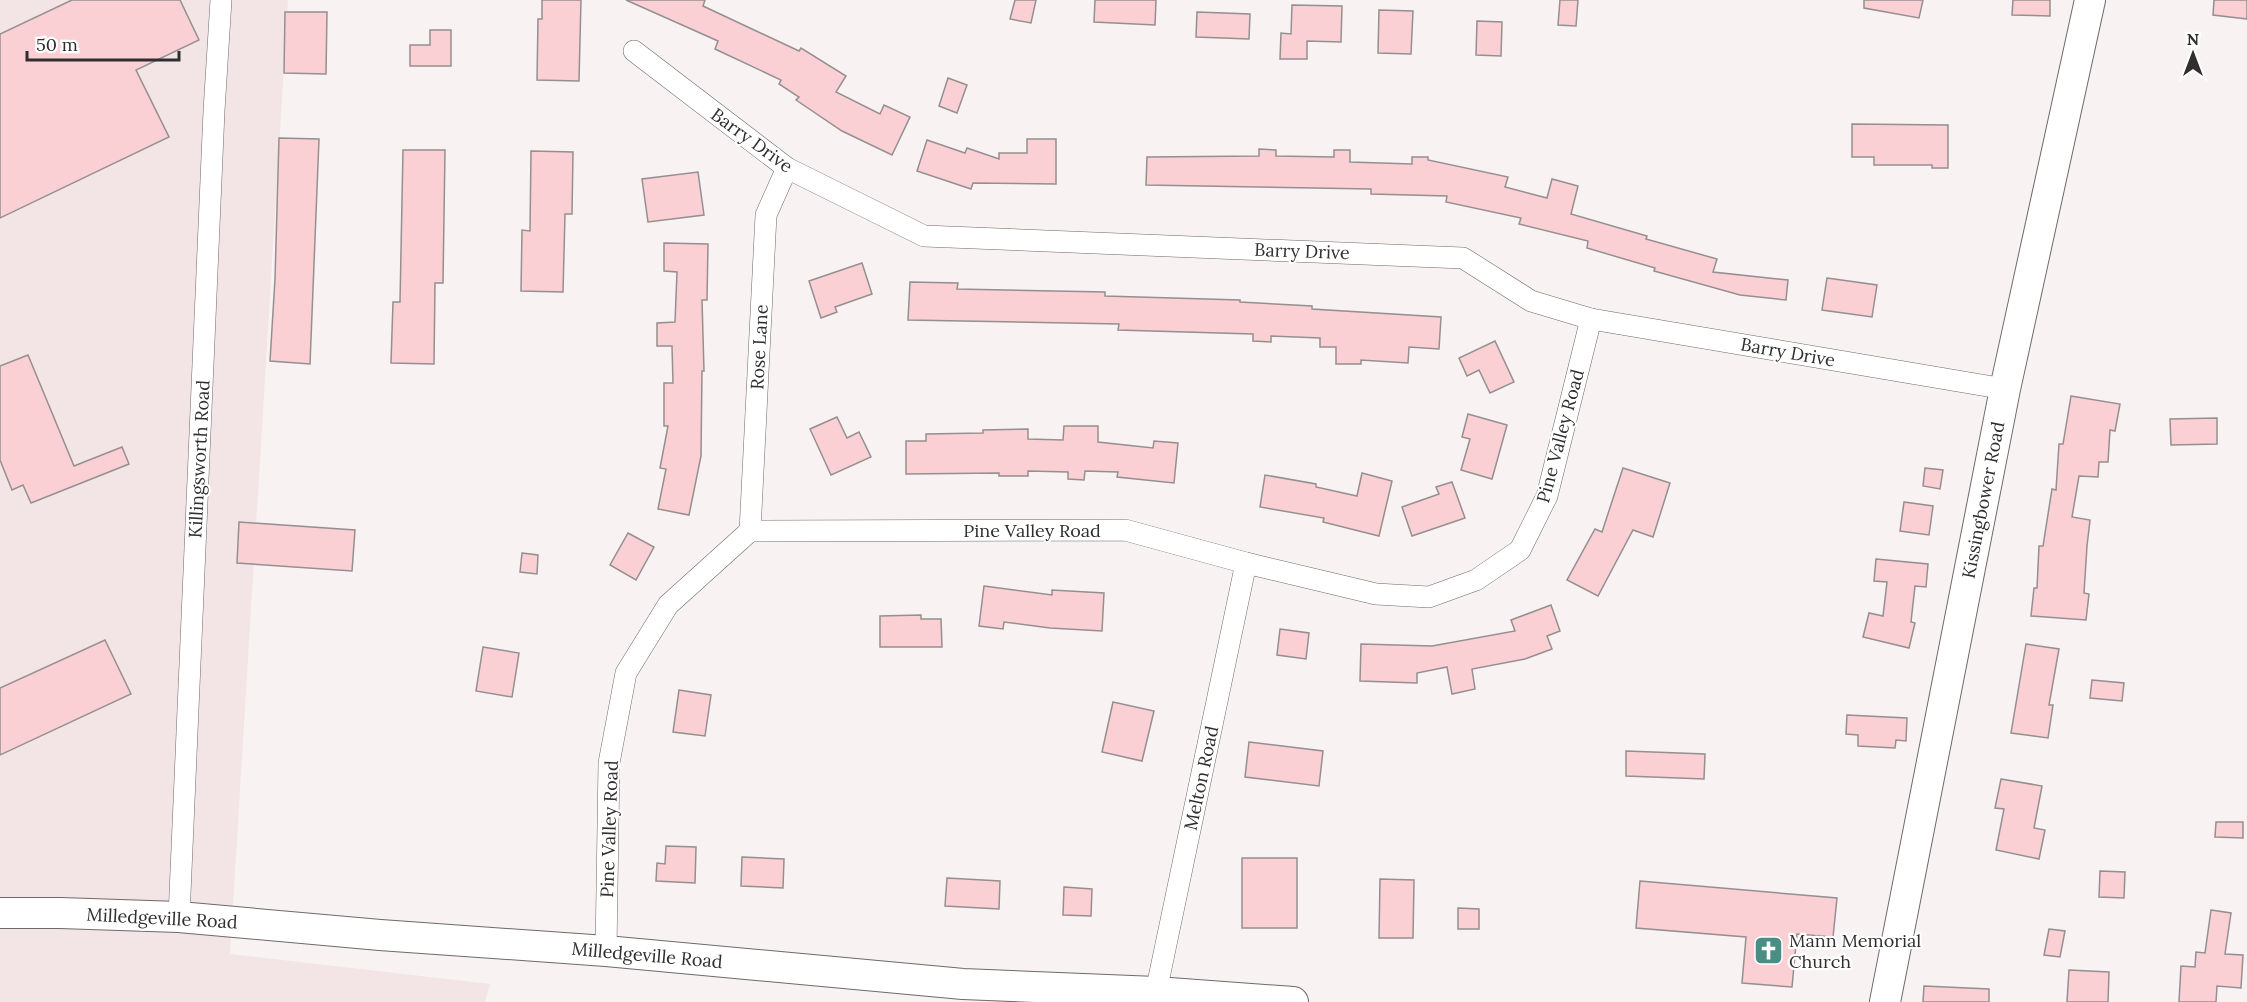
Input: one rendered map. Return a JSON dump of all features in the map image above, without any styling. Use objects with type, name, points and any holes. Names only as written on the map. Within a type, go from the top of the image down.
[{"type":"street","name":"Killingsworth Road","points":[[179,917],[221,0]]},
{"type":"street","name":"Kissingbower Road","points":[[1885,1002],[2005,389],[2090,0]]},
{"type":"street","name":"Barry Drive","points":[[633,51],[787,168],[924,236],[1463,258],[1531,302],[1591,319],[2005,389]]},
{"type":"street","name":"Rose Lane","points":[[750,531],[766,215],[787,168]]},
{"type":"street","name":"Pine Valley Road","points":[[606,951],[609,763],[626,673],[668,605],[750,531],[1125,530],[1246,563],[1376,594],[1429,597],[1476,579],[1520,550],[1547,496],[1591,319]]},
{"type":"street","name":"Melton Road","points":[[1156,992],[1246,563]]},
{"type":"street","name":"Milledgeville Road","points":[[0,912],[179,917],[391,936],[606,951],[961,993],[1156,992],[1293,1002]]},
{"type":"shaded area","points":[[0,0],[288,0],[230,954],[490,984],[485,1002],[0,1002]]},
{"type":"building","points":[[72,0],[180,0],[199,40],[136,70],[169,137],[0,218],[0,34]]},
{"type":"building","points":[[542,0],[581,0],[579,81],[537,80],[538,19],[542,19]]},
{"type":"building","points":[[626,0],[705,0],[703,6],[799,51],[801,48],[846,76],[836,92],[880,114],[884,105],[910,117],[892,155],[842,131],[796,100],[799,97],[779,84],[781,80],[715,49],[718,41]]},
{"type":"building","points":[[1015,0],[1036,0],[1031,23],[1010,19]]},
{"type":"building","points":[[1095,0],[1156,0],[1155,25],[1094,22]]},
{"type":"building","points":[[1560,0],[1578,0],[1576,26],[1558,25]]},
{"type":"building","points":[[1864,0],[1923,0],[1919,18],[1864,8]]},
{"type":"building","points":[[2013,0],[2050,0],[2050,16],[2012,15]]},
{"type":"building","points":[[2214,0],[2247,0],[2247,19],[2213,15]]},
{"type":"building","points":[[1292,5],[1342,6],[1341,42],[1307,41],[1307,59],[1280,59],[1281,33],[1291,34]]},
{"type":"building","points":[[1379,10],[1413,11],[1411,54],[1378,53]]},
{"type":"building","points":[[285,12],[327,12],[326,74],[284,73]]},
{"type":"building","points":[[1197,12],[1250,14],[1249,39],[1196,37]]},
{"type":"building","points":[[1477,21],[1502,22],[1501,56],[1476,55]]},
{"type":"building","points":[[430,30],[451,30],[451,66],[410,66],[410,45],[430,45]]},
{"type":"building","points":[[948,78],[967,85],[957,113],[939,106]]},
{"type":"building","points":[[1852,124],[1948,125],[1948,168],[1932,168],[1932,165],[1874,165],[1874,157],[1852,157]]},
{"type":"building","points":[[279,138],[319,139],[310,364],[270,361]]},
{"type":"building","points":[[1027,139],[1056,139],[1056,184],[973,183],[971,189],[917,171],[927,140],[965,153],[967,148],[999,159],[999,153],[1027,153]]},
{"type":"building","points":[[1259,149],[1276,150],[1276,156],[1334,157],[1334,150],[1350,150],[1350,162],[1412,164],[1412,157],[1428,157],[1428,160],[1508,177],[1505,187],[1547,198],[1552,179],[1578,186],[1571,214],[1647,236],[1646,239],[1717,259],[1713,272],[1788,280],[1786,300],[1740,295],[1654,271],[1655,268],[1587,248],[1588,241],[1519,224],[1521,218],[1446,202],[1447,196],[1371,194],[1371,189],[1146,185],[1147,157],[1259,156]]},
{"type":"building","points":[[403,150],[445,150],[443,283],[435,283],[434,364],[391,363],[393,302],[400,302]]},
{"type":"building","points":[[531,151],[573,152],[572,214],[565,214],[563,292],[521,291],[522,230],[530,231]]},
{"type":"building","points":[[698,172],[704,215],[648,222],[642,179]]},
{"type":"building","points":[[664,243],[708,244],[707,300],[702,300],[704,371],[702,371],[701,456],[689,515],[658,509],[666,469],[660,468],[668,426],[664,426],[664,383],[673,383],[672,346],[657,346],[657,323],[675,322],[677,272],[664,271]]},
{"type":"building","points":[[862,263],[872,294],[835,307],[837,312],[821,318],[809,281]]},
{"type":"building","points":[[1827,278],[1877,285],[1872,317],[1822,310]]},
{"type":"building","points":[[910,282],[958,283],[957,289],[1105,292],[1105,296],[1240,300],[1240,302],[1312,306],[1312,309],[1441,317],[1439,349],[1409,347],[1408,363],[1361,360],[1361,364],[1336,364],[1336,347],[1320,347],[1320,338],[1271,336],[1271,342],[1253,341],[1253,334],[1118,330],[1119,324],[908,320]]},
{"type":"building","points":[[1495,341],[1514,382],[1490,393],[1479,370],[1467,376],[1459,358]]},
{"type":"building","points":[[28,355],[74,466],[122,447],[129,464],[31,503],[23,485],[12,490],[0,460],[0,366]]},
{"type":"building","points":[[2071,396],[2120,404],[2115,431],[2110,430],[2108,462],[2099,462],[2098,477],[2079,476],[2072,517],[2090,520],[2084,593],[2089,594],[2086,620],[2031,616],[2034,588],[2037,588],[2039,546],[2043,546],[2052,489],[2056,490],[2059,444],[2063,444]]},
{"type":"building","points":[[1468,414],[1507,425],[1492,479],[1461,470],[1470,439],[1462,437]]},
{"type":"building","points":[[837,417],[847,438],[859,432],[871,457],[831,475],[810,429]]},
{"type":"building","points":[[2217,418],[2217,444],[2171,445],[2170,419]]},
{"type":"building","points":[[1064,426],[1098,426],[1098,442],[1153,448],[1154,441],[1178,443],[1174,483],[1117,477],[1118,472],[1085,471],[1084,480],[1068,479],[1068,472],[1028,471],[1028,476],[999,476],[999,473],[906,474],[906,441],[926,441],[926,434],[1028,429],[1028,439],[1063,440]]},
{"type":"building","points":[[1623,468],[1670,483],[1653,537],[1633,530],[1598,596],[1567,580],[1595,529],[1602,532]]},
{"type":"building","points":[[1925,468],[1943,470],[1940,489],[1923,486]]},
{"type":"building","points":[[1362,473],[1392,481],[1379,536],[1323,522],[1324,518],[1260,507],[1265,475],[1316,484],[1316,487],[1357,496]]},
{"type":"building","points":[[1452,482],[1465,518],[1412,536],[1402,507],[1439,494],[1436,487]]},
{"type":"building","points":[[1904,502],[1933,506],[1929,535],[1900,531]]},
{"type":"building","points":[[239,522],[355,530],[352,571],[237,563]]},
{"type":"building","points":[[628,533],[654,547],[636,580],[610,565]]},
{"type":"building","points":[[522,553],[538,555],[537,574],[520,572]]},
{"type":"building","points":[[1876,559],[1928,564],[1926,587],[1915,586],[1911,622],[1915,623],[1909,648],[1863,637],[1869,613],[1883,616],[1887,582],[1874,581]]},
{"type":"building","points":[[984,586],[1052,595],[1052,590],[1104,593],[1102,631],[1004,622],[1003,629],[979,626]]},
{"type":"building","points":[[1551,605],[1560,631],[1547,636],[1552,649],[1525,659],[1472,669],[1475,689],[1452,694],[1447,667],[1417,673],[1417,683],[1360,681],[1361,644],[1432,646],[1515,631],[1511,620]]},
{"type":"building","points":[[921,615],[921,619],[941,619],[942,647],[880,647],[880,616]]},
{"type":"building","points":[[1280,629],[1309,633],[1306,659],[1277,655]]},
{"type":"building","points":[[105,640],[131,694],[0,755],[0,688]]},
{"type":"building","points":[[2026,644],[2059,649],[2049,705],[2053,705],[2048,738],[2011,733]]},
{"type":"building","points":[[483,647],[519,653],[512,697],[476,691]]},
{"type":"building","points":[[2092,680],[2124,683],[2122,701],[2090,698]]},
{"type":"building","points":[[679,690],[711,695],[705,736],[673,732]]},
{"type":"building","points":[[1113,702],[1154,711],[1142,761],[1102,752]]},
{"type":"building","points":[[1847,715],[1907,718],[1906,741],[1896,740],[1895,748],[1858,746],[1858,735],[1846,734]]},
{"type":"building","points":[[1249,742],[1323,751],[1319,786],[1245,777]]},
{"type":"building","points":[[1626,751],[1705,754],[1704,779],[1626,776]]},
{"type":"building","points":[[2001,779],[2042,786],[2034,828],[2045,830],[2039,859],[1996,850],[2004,809],[1995,808]]},
{"type":"building","points":[[2216,822],[2243,822],[2243,838],[2215,837]]},
{"type":"building","points":[[666,846],[696,847],[695,883],[656,881],[657,863],[665,864]]},
{"type":"building","points":[[742,857],[784,859],[783,888],[741,886]]},
{"type":"building","points":[[1242,858],[1297,858],[1297,928],[1242,928]]},
{"type":"building","points":[[2100,871],[2125,872],[2124,898],[2099,897]]},
{"type":"building","points":[[947,878],[1000,881],[999,909],[945,906]]},
{"type":"building","points":[[1380,879],[1414,880],[1413,938],[1379,938]]},
{"type":"building","points":[[1640,881],[1837,898],[1833,937],[1797,934],[1792,987],[1742,983],[1746,937],[1636,928]]},
{"type":"building","points":[[1064,887],[1092,889],[1091,916],[1063,915]]},
{"type":"building","points":[[1458,908],[1479,909],[1479,929],[1458,929]]},
{"type":"building","points":[[2211,910],[2231,913],[2225,954],[2243,955],[2241,988],[2217,986],[2216,1002],[2179,1002],[2181,966],[2195,967],[2196,952],[2205,953]]},
{"type":"building","points":[[2049,929],[2065,931],[2060,957],[2044,955]]},
{"type":"building","points":[[2069,970],[2109,972],[2108,1002],[2067,1002]]},
{"type":"building","points":[[1924,986],[1989,989],[1989,1002],[1923,1002]]},
{"type":"place","name":"Mann Memorial Church","points":[[1768,950]]}]
